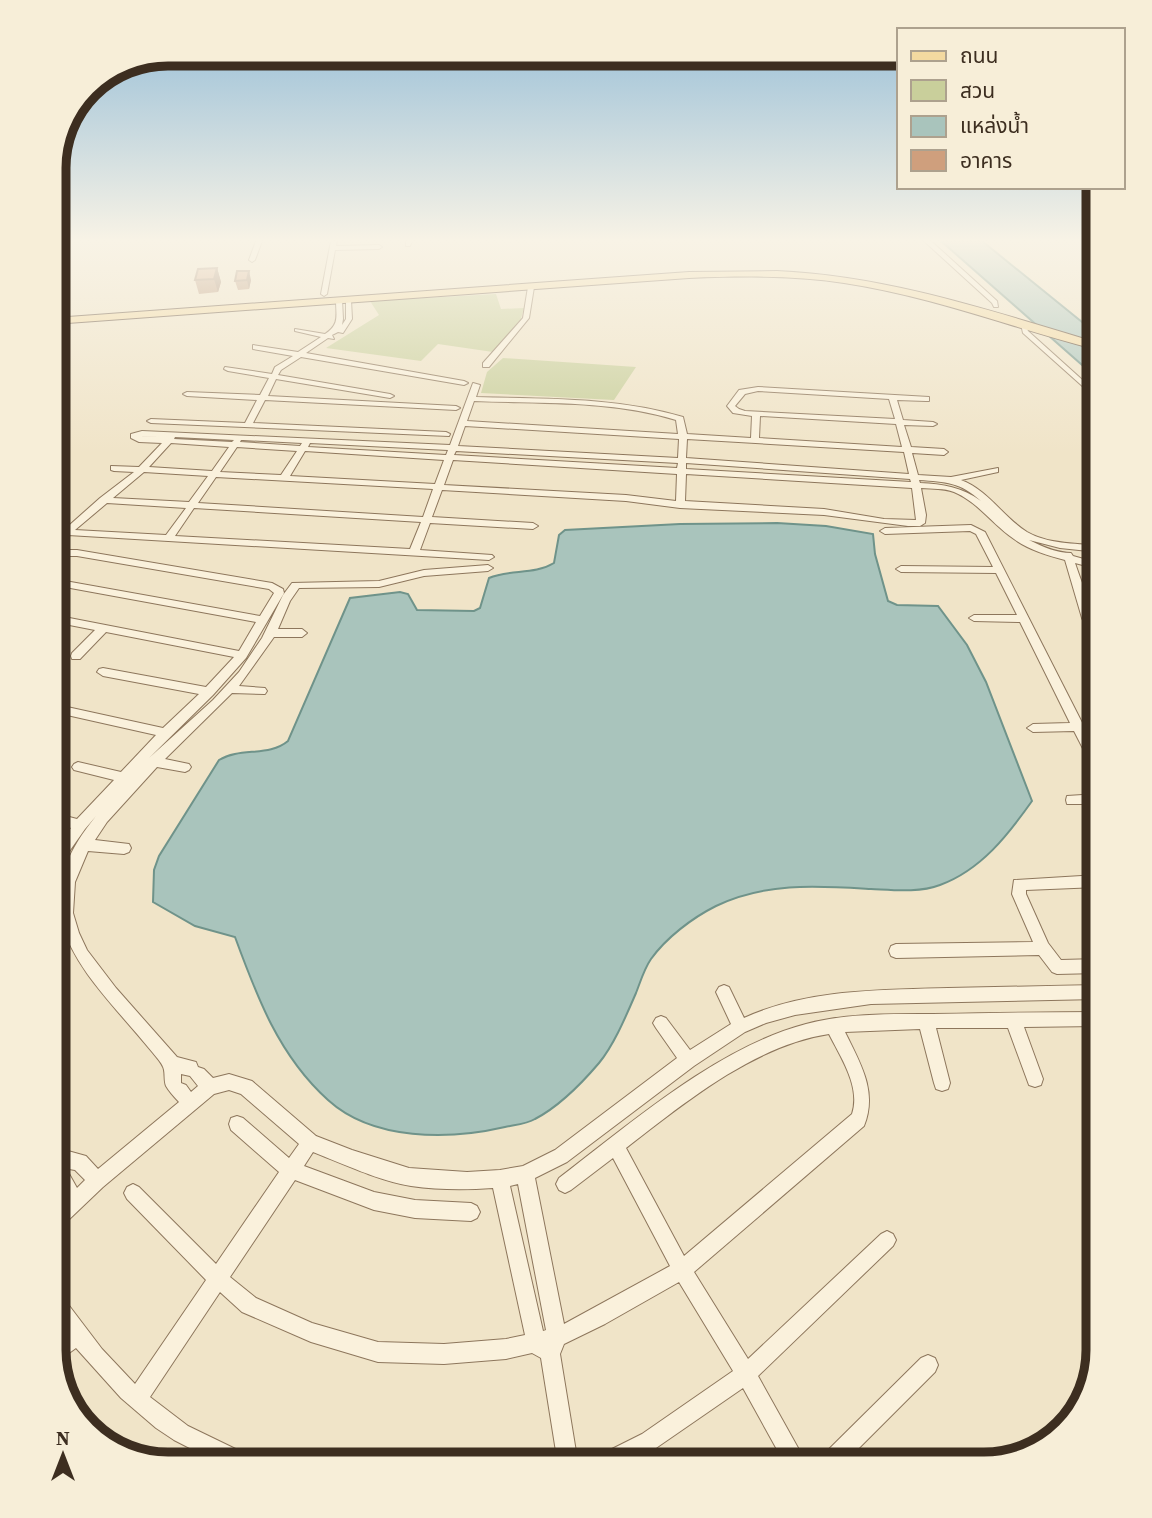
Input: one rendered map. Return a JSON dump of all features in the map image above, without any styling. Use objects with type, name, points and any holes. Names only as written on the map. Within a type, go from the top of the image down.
[{"type":"main road","points":[[67,314],[95,312]]},
{"type":"main road","points":[[67,320],[180,312]]},
{"type":"main road","points":[[976,312],[1086,343]]},
{"type":"main road","points":[[1018,312],[1086,332]]},
{"type":"street","points":[[248,425],[272,377],[348,323],[346,312]]},
{"type":"street","points":[[486,365],[526,318],[527,312]]},
{"type":"street","points":[[1027,326],[1025,332],[1086,387]]},
{"type":"street","points":[[297,330],[331,337]]},
{"type":"street","points":[[256,347],[464,383]]},
{"type":"street","points":[[228,369],[393,397],[419,405]]},
{"type":"street","points":[[414,553],[476,386]]},
{"type":"street","points":[[926,399],[770,389],[742,391],[732,409],[756,414],[933,424]]},
{"type":"street","points":[[187,394],[456,408]]},
{"type":"street","points":[[114,468],[626,498],[680,505],[825,512],[873,522],[920,523],[923,517],[915,481],[892,397]]},
{"type":"street","points":[[471,399],[613,406],[647,410],[680,419],[683,436],[680,505]]},
{"type":"street","points":[[755,440],[756,414]]},
{"type":"street","points":[[151,421],[446,434]]},
{"type":"street","points":[[461,423],[944,452]]},
{"type":"street","points":[[67,532],[143,470],[171,437],[529,456],[915,481],[951,480],[995,470]]},
{"type":"street","points":[[169,538],[237,441]]},
{"type":"street","points":[[283,479],[305,444]]},
{"type":"street","points":[[951,480],[966,485],[1011,526],[1027,536],[1086,548]]},
{"type":"street","points":[[915,481],[967,493],[1007,530],[1024,541],[1086,563]]},
{"type":"street","points":[[103,500],[533,526]]},
{"type":"street","points":[[885,531],[976,530],[982,535],[1086,745]]},
{"type":"street","points":[[66,892],[85,845],[106,815],[152,762],[230,690],[271,633],[292,589],[300,583],[367,585],[489,562],[414,553],[67,532]]},
{"type":"street","points":[[1065,545],[1086,614]]},
{"type":"street","points":[[66,844],[80,825],[165,733],[209,692],[242,655],[279,593],[278,589],[272,586],[67,554]]},
{"type":"street","points":[[901,569],[999,570]]},
{"type":"street","points":[[67,584],[263,620]]},
{"type":"street","points":[[974,618],[1022,619]]},
{"type":"street","points":[[67,621],[242,655]]},
{"type":"street","points":[[76,656],[103,628]]},
{"type":"street","points":[[271,633],[302,633]]},
{"type":"street","points":[[103,672],[209,692]]},
{"type":"street","points":[[230,690],[261,691]]},
{"type":"street","points":[[67,711],[165,733]]},
{"type":"street","points":[[1033,728],[1076,727]]},
{"type":"street","points":[[152,762],[185,767]]},
{"type":"street","points":[[78,767],[124,778]]},
{"type":"street","points":[[1072,800],[1086,799]]},
{"type":"street","points":[[66,821],[80,825]]},
{"type":"street","points":[[85,845],[124,848]]},
{"type":"street","points":[[1086,881],[1019,884],[1019,894],[1043,948],[1057,967],[1086,966]]},
{"type":"street","points":[[66,910],[85,961],[172,1064],[181,1092]]},
{"type":"street","points":[[896,951],[1043,948]]},
{"type":"street","points":[[724,992],[740,1027]]},
{"type":"street","points":[[172,1064],[200,1077],[246,1087],[310,1142],[352,1160],[409,1177],[467,1181],[500,1179],[525,1174],[561,1156],[688,1060],[740,1027],[795,1008],[871,997],[1086,992]]},
{"type":"street","points":[[565,1184],[691,1092],[746,1057],[788,1038],[834,1027],[878,1022],[1086,1019]]},
{"type":"street","points":[[1013,1020],[1035,1079]]},
{"type":"street","points":[[926,1021],[942,1083]]},
{"type":"street","points":[[661,1023],[688,1060]]},
{"type":"street","points":[[133,1193],[217,1278],[249,1306],[310,1332],[378,1352],[444,1354],[548,1345],[682,1270],[858,1120],[863,1105],[858,1083],[834,1027]]},
{"type":"street","points":[[66,1210],[181,1092],[200,1077]]},
{"type":"street","points":[[237,1124],[289,1169],[374,1201],[415,1209],[471,1212]]},
{"type":"street","points":[[137,1398],[289,1169],[310,1142]]},
{"type":"street","points":[[616,1146],[682,1270],[790,1452]]},
{"type":"street","points":[[66,1155],[80,1162],[97,1181]]},
{"type":"street","points":[[525,1174],[540,1240],[548,1345],[566,1452]]},
{"type":"street","points":[[500,1179],[516,1248],[548,1345]]},
{"type":"street","points":[[66,1185],[75,1201]]},
{"type":"street","points":[[516,1248],[540,1240]]},
{"type":"street","points":[[627,1452],[649,1441],[746,1374],[887,1240]]},
{"type":"street","points":[[66,1320],[76,1335],[137,1398],[181,1433],[220,1452]]},
{"type":"street","points":[[66,1343],[76,1335]]},
{"type":"street","points":[[840,1452],[928,1365]]},
{"type":"green space","points":[[377,312],[523,312],[520,322],[493,352],[438,344],[421,361],[326,348],[379,315]]},
{"type":"green space","points":[[503,358],[636,367],[614,400],[481,393],[487,372]]},
{"type":"water","points":[[1022,312],[1069,312],[1086,325],[1086,368]]},
{"type":"water","points":[[777,523],[826,526],[873,534],[875,554],[888,601],[897,605],[938,606],[967,645],[986,682],[1032,801],[1013,826],[981,861],[955,878],[932,888],[773,889],[735,898],[698,916],[672,936],[651,959],[610,1048],[599,1063],[561,1101],[532,1121],[460,1134],[412,1134],[367,1123],[328,1100],[296,1064],[271,1024],[235,937],[195,926],[153,902],[154,870],[159,856],[219,760],[236,754],[272,749],[288,741],[350,598],[400,592],[408,594],[417,610],[474,611],[480,608],[489,578],[538,569],[554,563],[559,535],[565,530],[680,524]]}]
